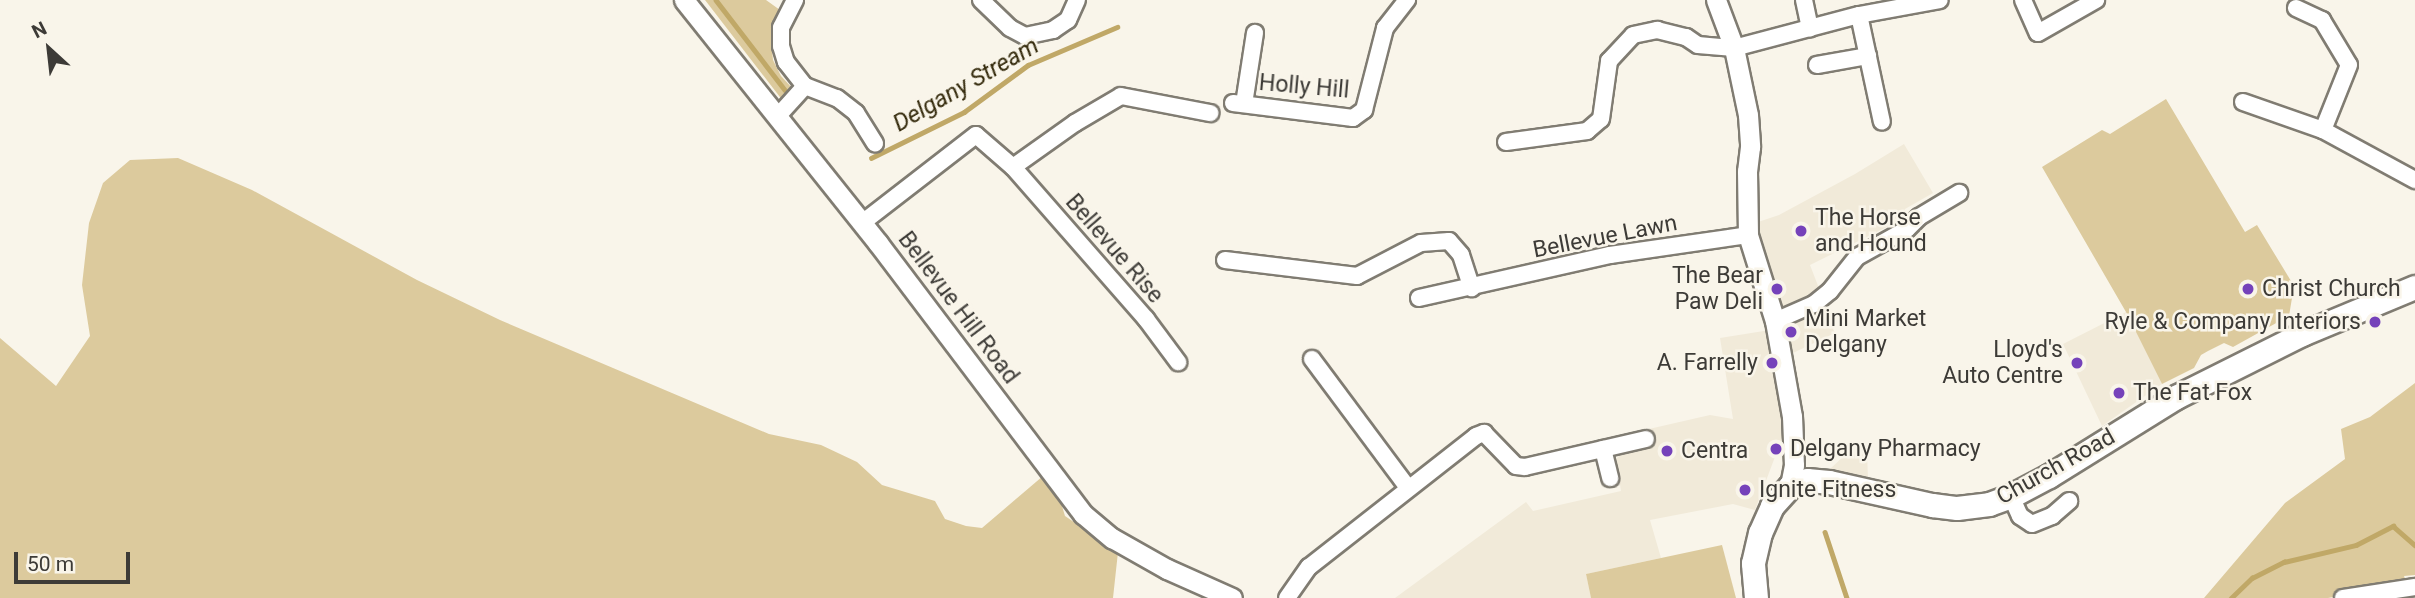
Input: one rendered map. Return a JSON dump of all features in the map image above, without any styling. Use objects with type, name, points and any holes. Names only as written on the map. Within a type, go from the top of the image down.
[{"type":"main road","name":"Church Road","points":[[1790,486],[1807,480],[1957,508],[1989,504],[2011,496],[2176,397],[2302,334],[2415,288]]},
{"type":"main road","points":[[1756,598],[1753,563],[1760,533],[1772,506],[1790,486]]},
{"type":"street","name":"Bellevue Hill Road","points":[[684,0],[862,223],[1083,514],[1112,538],[1219,596]]},
{"type":"street","points":[[981,0],[1010,28],[1025,36],[1053,30],[1068,20],[1077,0]]},
{"type":"street","name":"Holly Hill","points":[[1255,33],[1239,103],[1353,118],[1364,110],[1385,28],[1407,0]]},
{"type":"street","points":[[1716,0],[1734,48],[1748,115],[1748,235],[1774,321],[1792,416],[1794,465],[1790,486]]},
{"type":"street","points":[[1804,0],[1810,28]]},
{"type":"street","points":[[1506,142],[1587,131],[1601,119],[1609,61],[1633,36],[1657,30],[1686,37],[1698,45],[1734,48],[1859,15],[1940,0]]},
{"type":"street","points":[[2023,0],[2038,33],[2096,0]]},
{"type":"street","points":[[791,1],[781,28],[781,46],[786,62],[804,86],[837,98],[856,113],[875,144]]},
{"type":"street","points":[[2296,8],[2322,20],[2349,65],[2323,130]]},
{"type":"street","points":[[1859,15],[1882,122]]},
{"type":"street","points":[[1817,65],[1868,56]]},
{"type":"street","points":[[777,117],[804,86]]},
{"type":"street","points":[[1013,167],[1075,122],[1121,96],[1210,113]]},
{"type":"street","points":[[2243,102],[2323,130],[2415,180]]},
{"type":"street","name":"Bellevue Rise","points":[[862,223],[976,135],[1013,167],[1146,319],[1178,362]]},
{"type":"street","points":[[1774,321],[1814,304],[1830,292],[1857,257],[1907,229],[1919,217],[1959,193]]},
{"type":"street","name":"Bellevue Lawn","points":[[1419,298],[1610,255],[1748,235]]},
{"type":"street","points":[[1225,260],[1357,276],[1421,243],[1449,241],[1461,255],[1472,288]]},
{"type":"street","points":[[1311,359],[1408,488]]},
{"type":"street","points":[[1287,598],[1309,567],[1408,488],[1484,433],[1516,466],[1525,467],[1646,439]]},
{"type":"street","points":[[1603,449],[1610,478]]},
{"type":"street","points":[[2011,496],[2020,516],[2032,524],[2052,516],[2069,501]]},
{"type":"street","points":[[2343,598],[2415,587]]},
{"type":"shaded area","points":[[705,0],[766,0],[780,10],[771,41],[773,60],[781,76],[793,89],[783,101]]},
{"type":"shaded area","points":[[2166,99],[2245,232],[2257,225],[2294,286],[2289,316],[2233,347],[2224,343],[2208,351],[2201,355],[2194,368],[2162,384],[2126,312],[2042,167],[2102,130],[2110,134]]},
{"type":"shaded area","points":[[1904,144],[1933,193],[1905,209],[1905,218],[1810,265],[1820,291],[1781,310],[1757,236],[1758,222],[1779,215]]},
{"type":"shaded area","points":[[178,158],[252,190],[417,280],[500,320],[769,434],[821,445],[857,462],[882,485],[935,501],[945,519],[982,528],[1043,476],[1059,496],[1065,516],[1118,552],[1113,598],[0,598],[0,338],[56,386],[90,336],[82,285],[89,223],[103,183],[130,160]]},
{"type":"shaded area","points":[[1821,304],[1835,333],[1793,353],[1785,322]]},
{"type":"shaded area","points":[[2126,312],[2162,384],[2102,426],[2063,344]]},
{"type":"shaded area","points":[[1770,330],[1784,433],[1755,510],[1733,504],[1650,520],[1661,558],[1586,574],[1591,598],[1395,598],[1526,502],[1533,511],[1621,491],[1616,459],[1620,455],[1651,447],[1649,429],[1710,415],[1733,419],[1720,338]]},
{"type":"shaded area","points":[[2415,383],[2415,575],[2404,576],[2407,584],[2328,598],[2204,598],[2285,503],[2345,459],[2341,429],[2370,417]]},
{"type":"shaded area","points":[[1867,454],[1868,478],[1830,469],[1845,455]]},
{"type":"shaded area","points":[[1722,545],[1736,598],[1591,598],[1586,574]]},
{"type":"waterway","name":"Delgany Stream","points":[[716,0],[785,90]]},
{"type":"waterway","name":"Delgany Stream","points":[[871,158],[964,112],[1028,65],[1117,27]]},
{"type":"waterway","points":[[2231,598],[2252,578],[2284,562],[2356,545],[2393,526],[2415,545]]},
{"type":"waterway","name":"Delgany Stream","points":[[1825,532],[1847,598]]},
{"type":"place","name":"The Horse and Hound","points":[[1801,231]]},
{"type":"place","name":"The Bear Paw Deli","points":[[1777,289]]},
{"type":"place","name":"Christ Church","points":[[2248,289]]},
{"type":"place","name":"Ryle & Company Interiors","points":[[2375,322]]},
{"type":"place","name":"Mini Market Delgany","points":[[1791,332]]},
{"type":"place","name":"A. Farrelly","points":[[1772,363]]},
{"type":"place","name":"Lloyd's Auto Centre","points":[[2077,363]]},
{"type":"place","name":"The Fat Fox","points":[[2119,393]]},
{"type":"place","name":"Delgany Pharmacy","points":[[1776,449]]},
{"type":"place","name":"Centra","points":[[1667,451]]},
{"type":"place","name":"Ignite Fitness","points":[[1745,490]]}]
